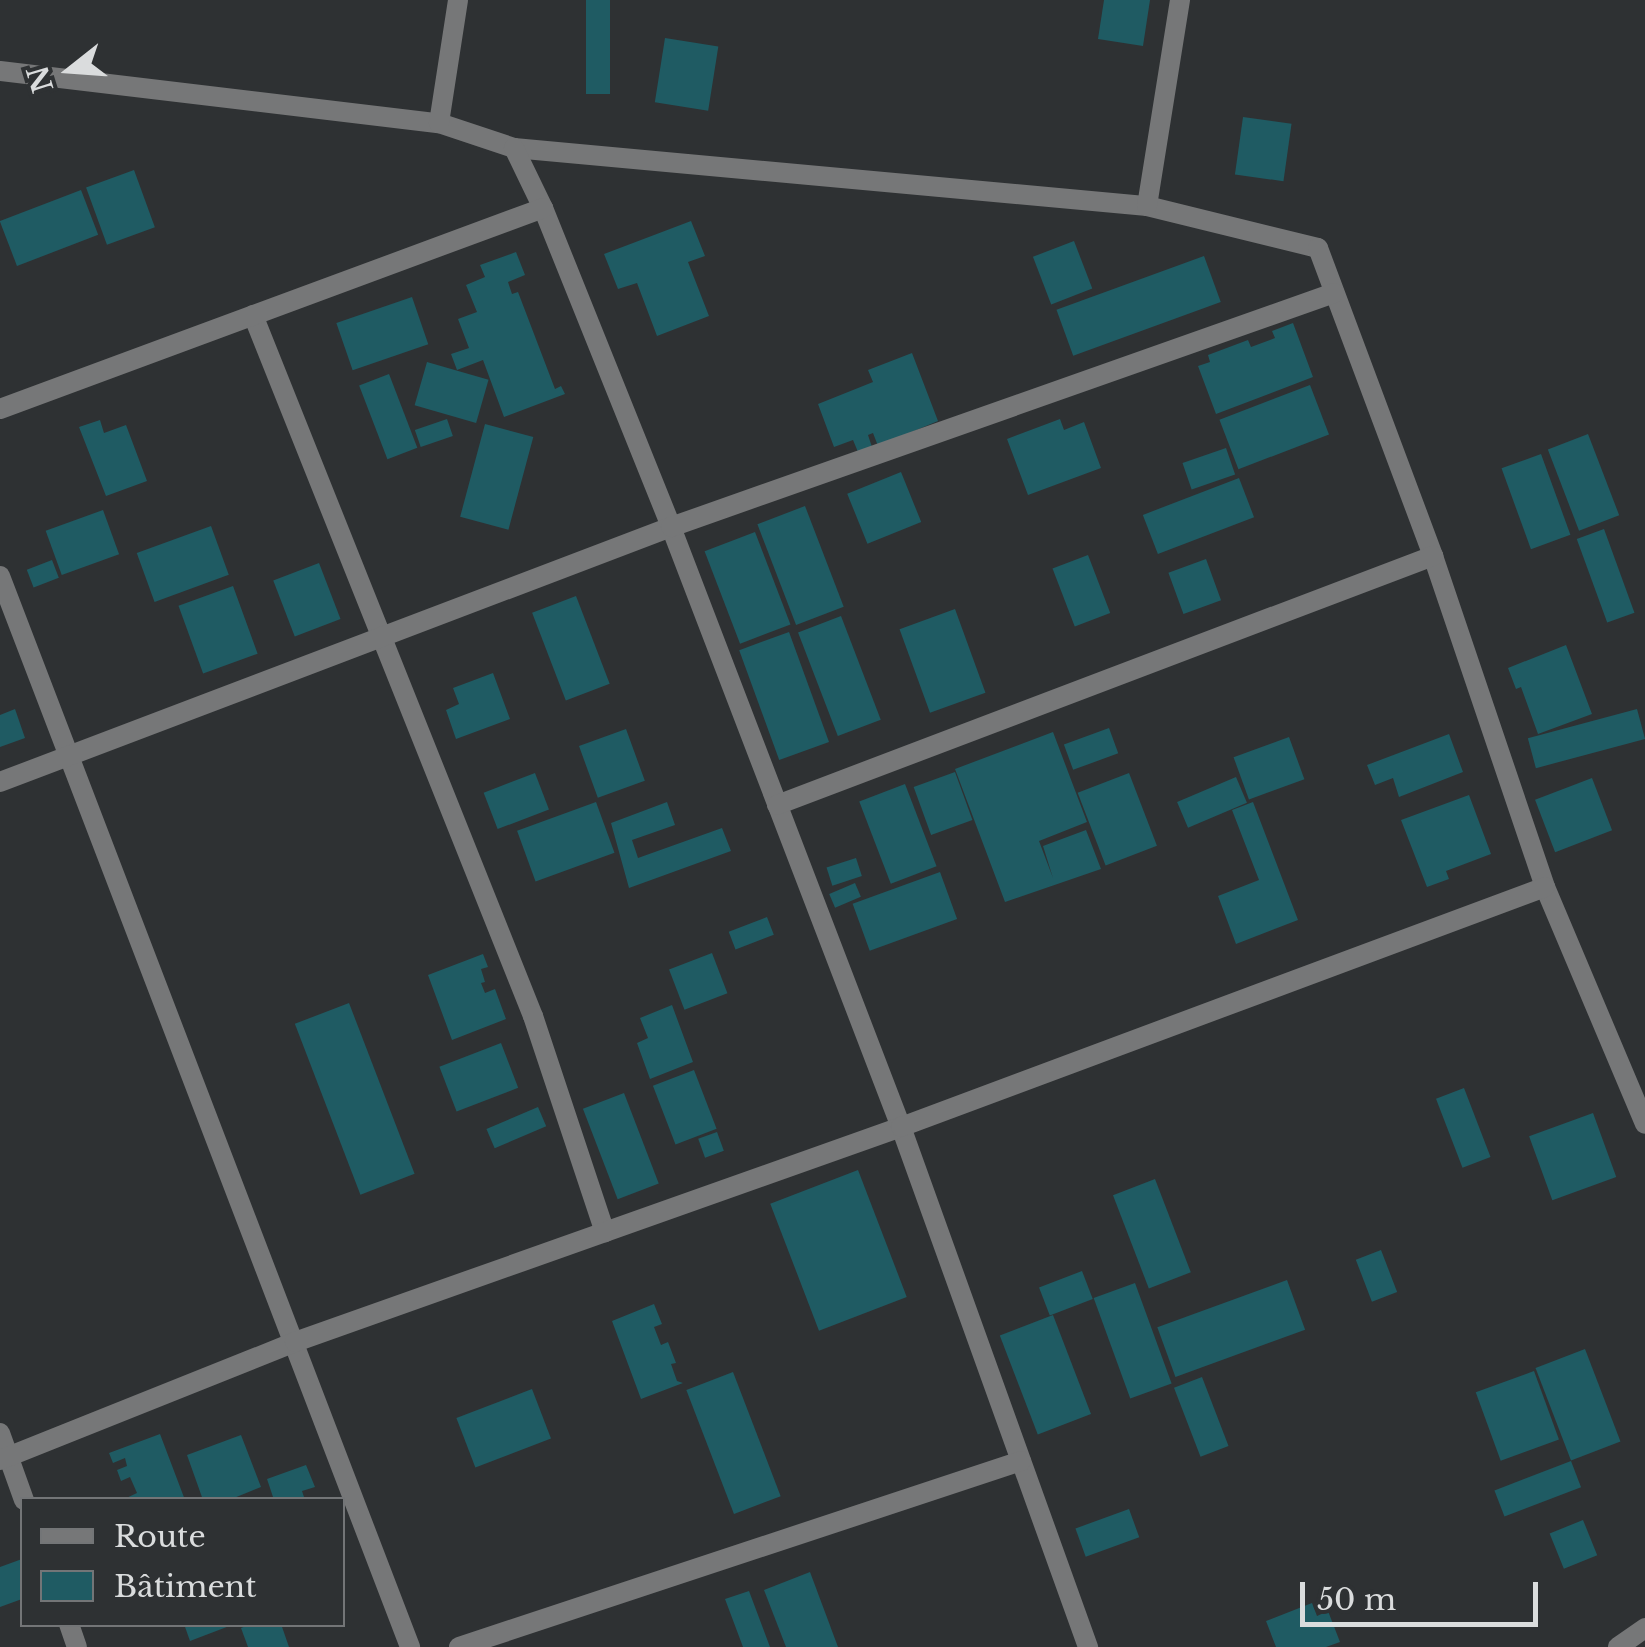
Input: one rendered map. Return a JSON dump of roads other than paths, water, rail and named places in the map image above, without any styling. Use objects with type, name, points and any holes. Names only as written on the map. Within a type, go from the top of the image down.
[{"type":"street","points":[[439,123],[458,0]]},
{"type":"street","points":[[1147,206],[1180,0]]},
{"type":"street","points":[[0,71],[439,123],[514,148],[1147,206],[1318,248],[1433,556],[1546,886],[1645,1124]]},
{"type":"street","points":[[514,148],[543,208],[671,527],[901,1127],[1088,1647]]},
{"type":"street","points":[[0,410],[543,208]]},
{"type":"street","points":[[0,782],[671,527],[1334,293]]},
{"type":"street","points":[[253,315],[533,1016],[605,1232]]},
{"type":"street","points":[[777,805],[1433,556]]},
{"type":"street","points":[[0,576],[410,1647]]},
{"type":"street","points":[[4,1459],[294,1342],[901,1127],[1546,886]]},
{"type":"street","points":[[0,1433],[4,1459],[23,1497]]},
{"type":"street","points":[[459,1647],[1021,1461]]},
{"type":"street","points":[[1618,1647],[1645,1628]]}]
